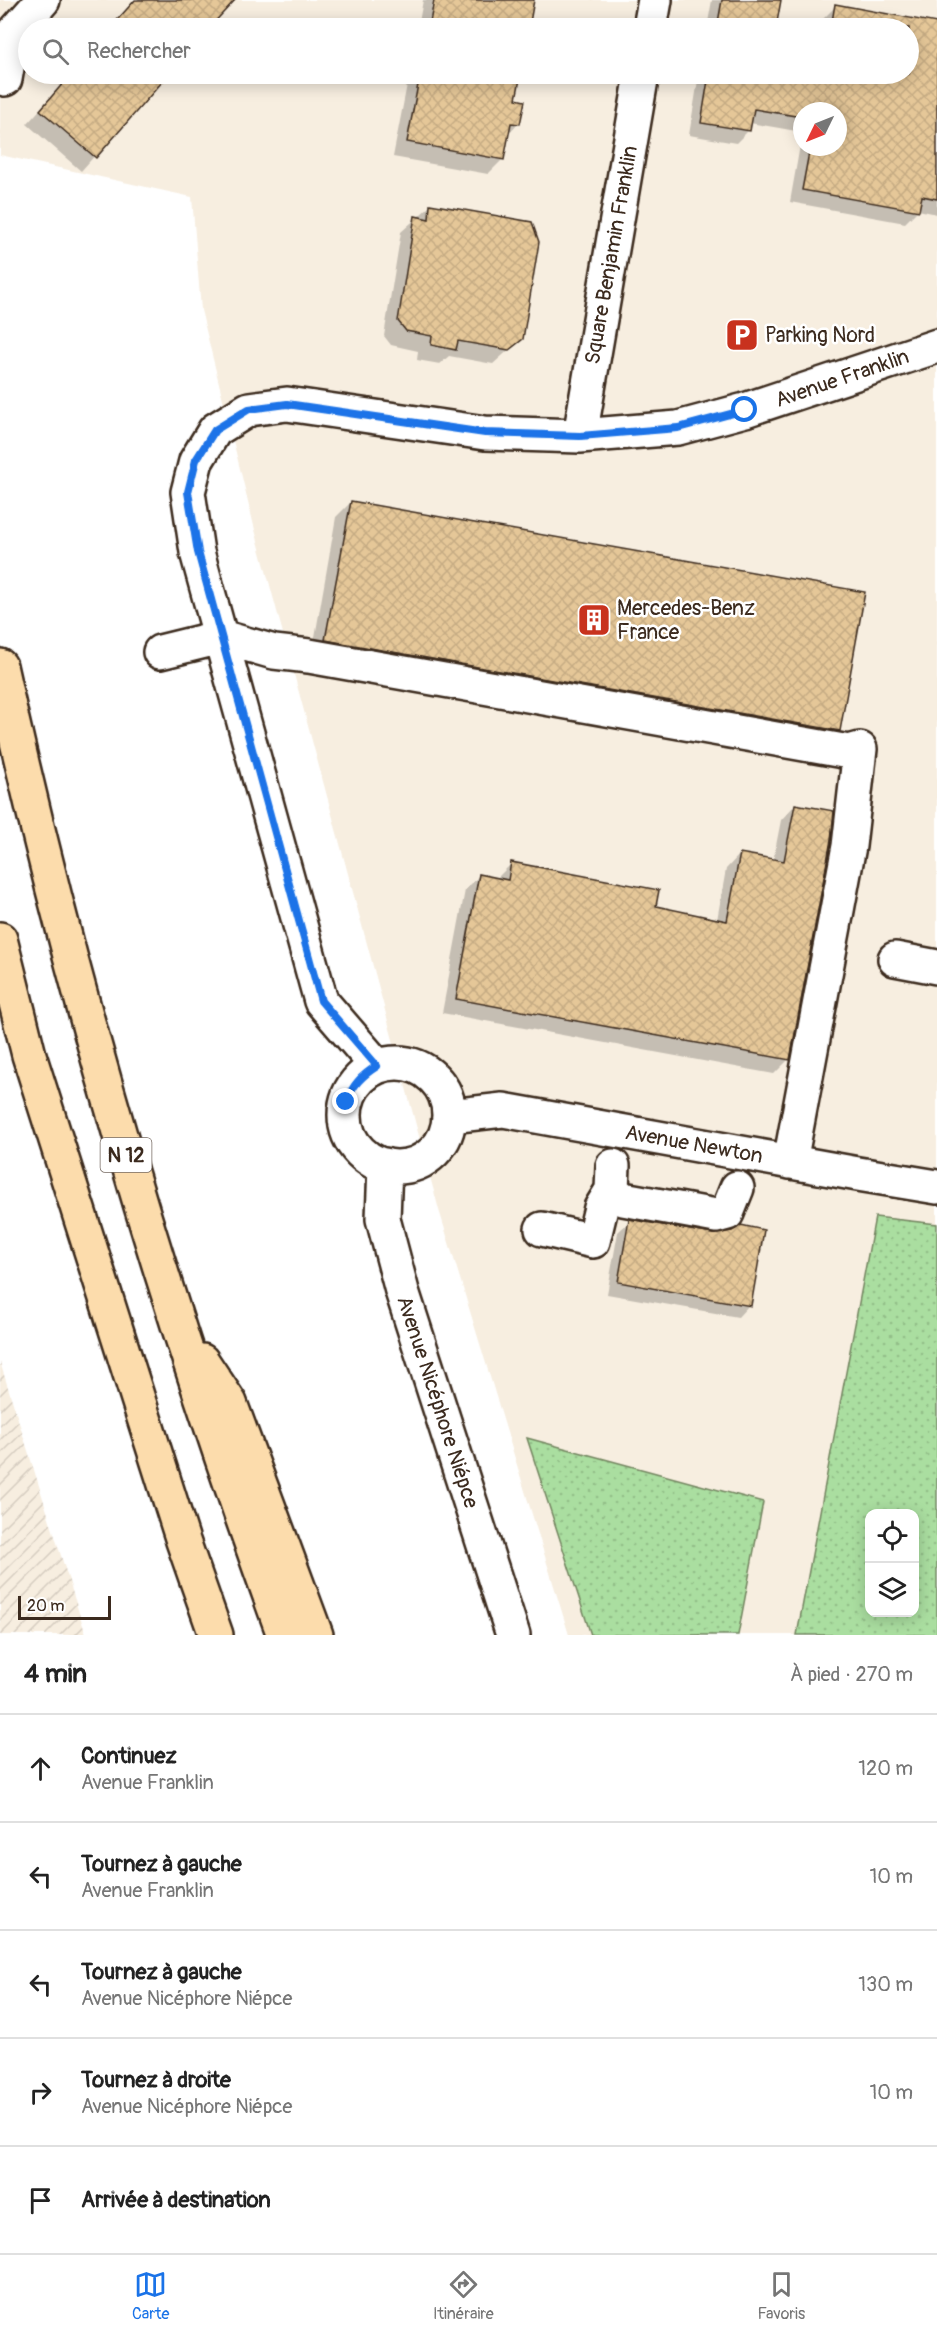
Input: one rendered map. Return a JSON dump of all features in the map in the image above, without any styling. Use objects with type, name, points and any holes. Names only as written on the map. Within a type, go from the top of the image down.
[{"type":"highway","name":"N 12","points":[[0,666],[100,1067],[177,1325],[284,1635]]},
{"type":"highway","points":[[0,939],[29,1055],[183,1541],[216,1635]]},
{"type":"highway","points":[[177,1325],[230,1403],[316,1635]]},
{"type":"street","points":[[27,18],[43,0]]},
{"type":"street","points":[[652,18],[655,0]]},
{"type":"street","points":[[5,80],[13,34],[18,28]]},
{"type":"street","name":"Square Benjamin Franklin","points":[[580,436],[640,84]]},
{"type":"street","name":"Avenue Franklin","points":[[221,637],[198,552],[188,492],[196,460],[215,430],[249,409],[287,404],[485,433],[580,436],[678,428],[745,410],[937,346]]},
{"type":"street","points":[[221,637],[321,1001],[377,1066]]},
{"type":"street","points":[[160,652],[221,637],[274,652],[288,652],[352,663],[849,752],[860,749],[849,846],[790,1162]]},
{"type":"street","points":[[895,959],[937,967]]},
{"type":"street","points":[[394,1062],[412,1064],[427,1072],[440,1084],[447,1099],[450,1116],[447,1131],[440,1145],[429,1156],[401,1167],[385,1165],[370,1159],[349,1135],[345,1119],[346,1102],[352,1087],[363,1074],[377,1066],[394,1062]]},
{"type":"street","name":"Avenue Newton","points":[[450,1116],[503,1110],[937,1187]]},
{"type":"street","name":"Avenue Nicéphore Niépce","points":[[385,1165],[383,1219],[402,1291],[513,1635]]},
{"type":"street","points":[[542,1229],[593,1241],[601,1208],[613,1178],[623,1199],[716,1216],[727,1214],[737,1188]]},
{"type":"shaded area","points":[[0,0],[937,0],[937,1635],[569,1635],[439,1210],[255,530],[201,310],[192,197],[0,155]]},
{"type":"shaded area","points":[[0,1362],[86,1635],[0,1635]]},
{"type":"green space","points":[[875,1217],[937,1224],[937,1635],[797,1635]]},
{"type":"green space","points":[[527,1438],[763,1502],[738,1635],[591,1635]]},
{"type":"building","points":[[135,0],[235,0],[218,18],[119,18]]},
{"type":"building","points":[[434,0],[534,0],[531,18],[431,18]]},
{"type":"building","points":[[722,0],[781,0],[778,18],[719,18]]},
{"type":"building","points":[[835,4],[910,18],[833,18]]},
{"type":"building","points":[[919,20],[937,23],[937,199],[922,196],[919,211],[802,190],[808,156],[847,156],[847,102],[793,102],[793,116],[754,109],[750,131],[701,123],[707,84],[919,84]]},
{"type":"building","points":[[62,84],[160,84],[96,158],[40,110]]},
{"type":"building","points":[[418,84],[519,84],[516,99],[525,101],[520,124],[511,123],[504,160],[407,142]]},
{"type":"building","points":[[430,204],[532,222],[539,242],[523,339],[509,350],[458,341],[456,350],[431,345],[432,336],[406,331],[398,321],[415,216],[429,219]]},
{"type":"building","name":"Mercedes-Benz France","points":[[351,501],[865,592],[840,731],[325,640]]},
{"type":"building","points":[[795,804],[834,811],[831,840],[790,1060],[456,999],[479,874],[508,880],[511,862],[659,890],[656,906],[727,921],[740,853],[784,861]]},
{"type":"building","points":[[629,1219],[713,1234],[732,1231],[741,1225],[764,1230],[751,1306],[618,1282]]},
{"type":"place","name":"Parking Nord","points":[[742,335]]},
{"type":"place","name":"Mercedes-Benz France","points":[[594,620]]},
{"type":"route","points":[[346,1102],[352,1087],[363,1074],[377,1066],[321,1001],[198,552],[188,492],[196,460],[215,430],[249,409],[287,404],[485,433],[580,436],[678,428],[745,410]]}]
